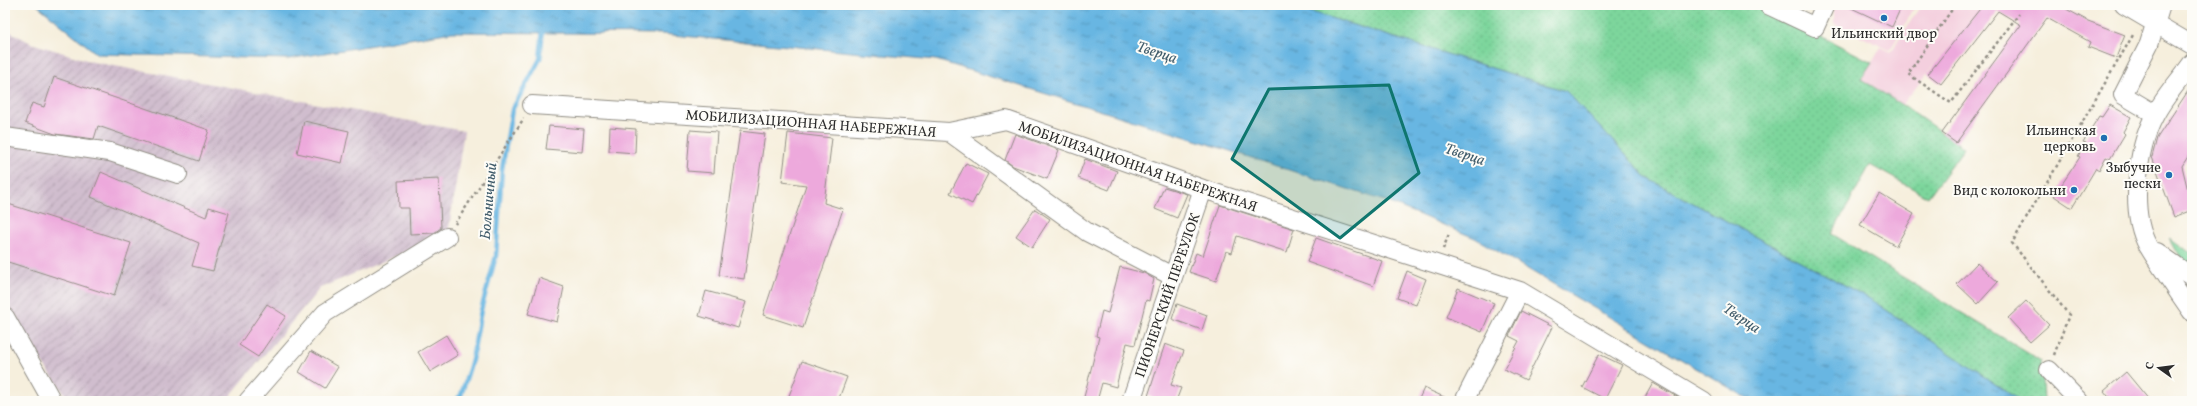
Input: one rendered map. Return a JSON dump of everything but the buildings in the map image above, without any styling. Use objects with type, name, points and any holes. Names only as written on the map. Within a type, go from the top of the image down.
[{"type":"street","points":[[1768,5],[1815,26],[1825,5]]},
{"type":"street","points":[[2124,5],[2192,45]]},
{"type":"street","points":[[2155,114],[2123,95],[2149,44],[2160,5]]},
{"type":"street","points":[[2192,63],[2155,114],[2143,145],[2138,178],[2139,212],[2147,244],[2192,312]]},
{"type":"street","name":"МОБИЛИЗАЦИОННАЯ НАБЕРЕЖНАЯ","points":[[532,105],[949,132],[1006,120],[1203,189],[1520,292],[1704,401]]},
{"type":"street","points":[[949,132],[1087,232],[1172,276]]},
{"type":"street","points":[[5,137],[110,152],[178,174]]},
{"type":"street","name":"ПИОНЕРСКИЙ ПЕРЕУЛОК","points":[[1131,401],[1172,276],[1203,189]]},
{"type":"street","points":[[248,401],[325,313],[447,237]]},
{"type":"street","points":[[2147,244],[2192,277]]},
{"type":"street","points":[[1464,401],[1520,292]]},
{"type":"street","points":[[5,317],[52,401]]},
{"type":"street","points":[[2049,370],[2079,401]]},
{"type":"path","points":[[1955,5],[1908,74],[1951,103],[2019,14]]},
{"type":"path","points":[[2049,370],[2069,315],[2012,243],[2133,35]]},
{"type":"path","points":[[447,237],[532,105]]},
{"type":"highlighted area","points":[[1389,85],[1419,173],[1340,238],[1232,159],[1269,89]]},
{"type":"shaded area","points":[[1836,5],[1916,5],[1890,50],[1834,24],[1834,10]]},
{"type":"shaded area","points":[[1921,5],[1983,5],[1902,105],[1861,79],[1881,47],[1891,52]]},
{"type":"shaded area","points":[[5,29],[31,43],[93,62],[464,131],[448,234],[320,288],[226,401],[70,401],[5,312]]},
{"type":"green space","points":[[1289,5],[1624,5],[1644,8],[1645,5],[1759,5],[1872,62],[1861,79],[1902,105],[1964,148],[1928,197],[1870,165],[1832,234],[2041,361],[2043,401],[2020,401],[1870,299],[1647,178],[1566,91]]},
{"type":"green space","points":[[2170,238],[2192,254],[2192,278]]},
{"type":"water","name":"Тверца","points":[[37,5],[1289,5],[1566,91],[1647,178],[1870,299],[2020,401],[1752,401],[1475,238],[1388,202],[1193,139],[936,60],[662,34],[452,32],[288,59],[97,54]]},
{"type":"waterway","name":"Больничный","points":[[455,401],[461,395],[472,360],[481,310],[496,256],[502,169],[512,110],[540,59],[543,28]]},
{"type":"place","name":"Ильинский двор","points":[[1884,18]]},
{"type":"place","name":"Ильинская церковь","points":[[2104,138]]},
{"type":"place","name":"Зыбучие пески","points":[[2169,175]]},
{"type":"place","name":"Вид с колокольни","points":[[2074,190]]}]
